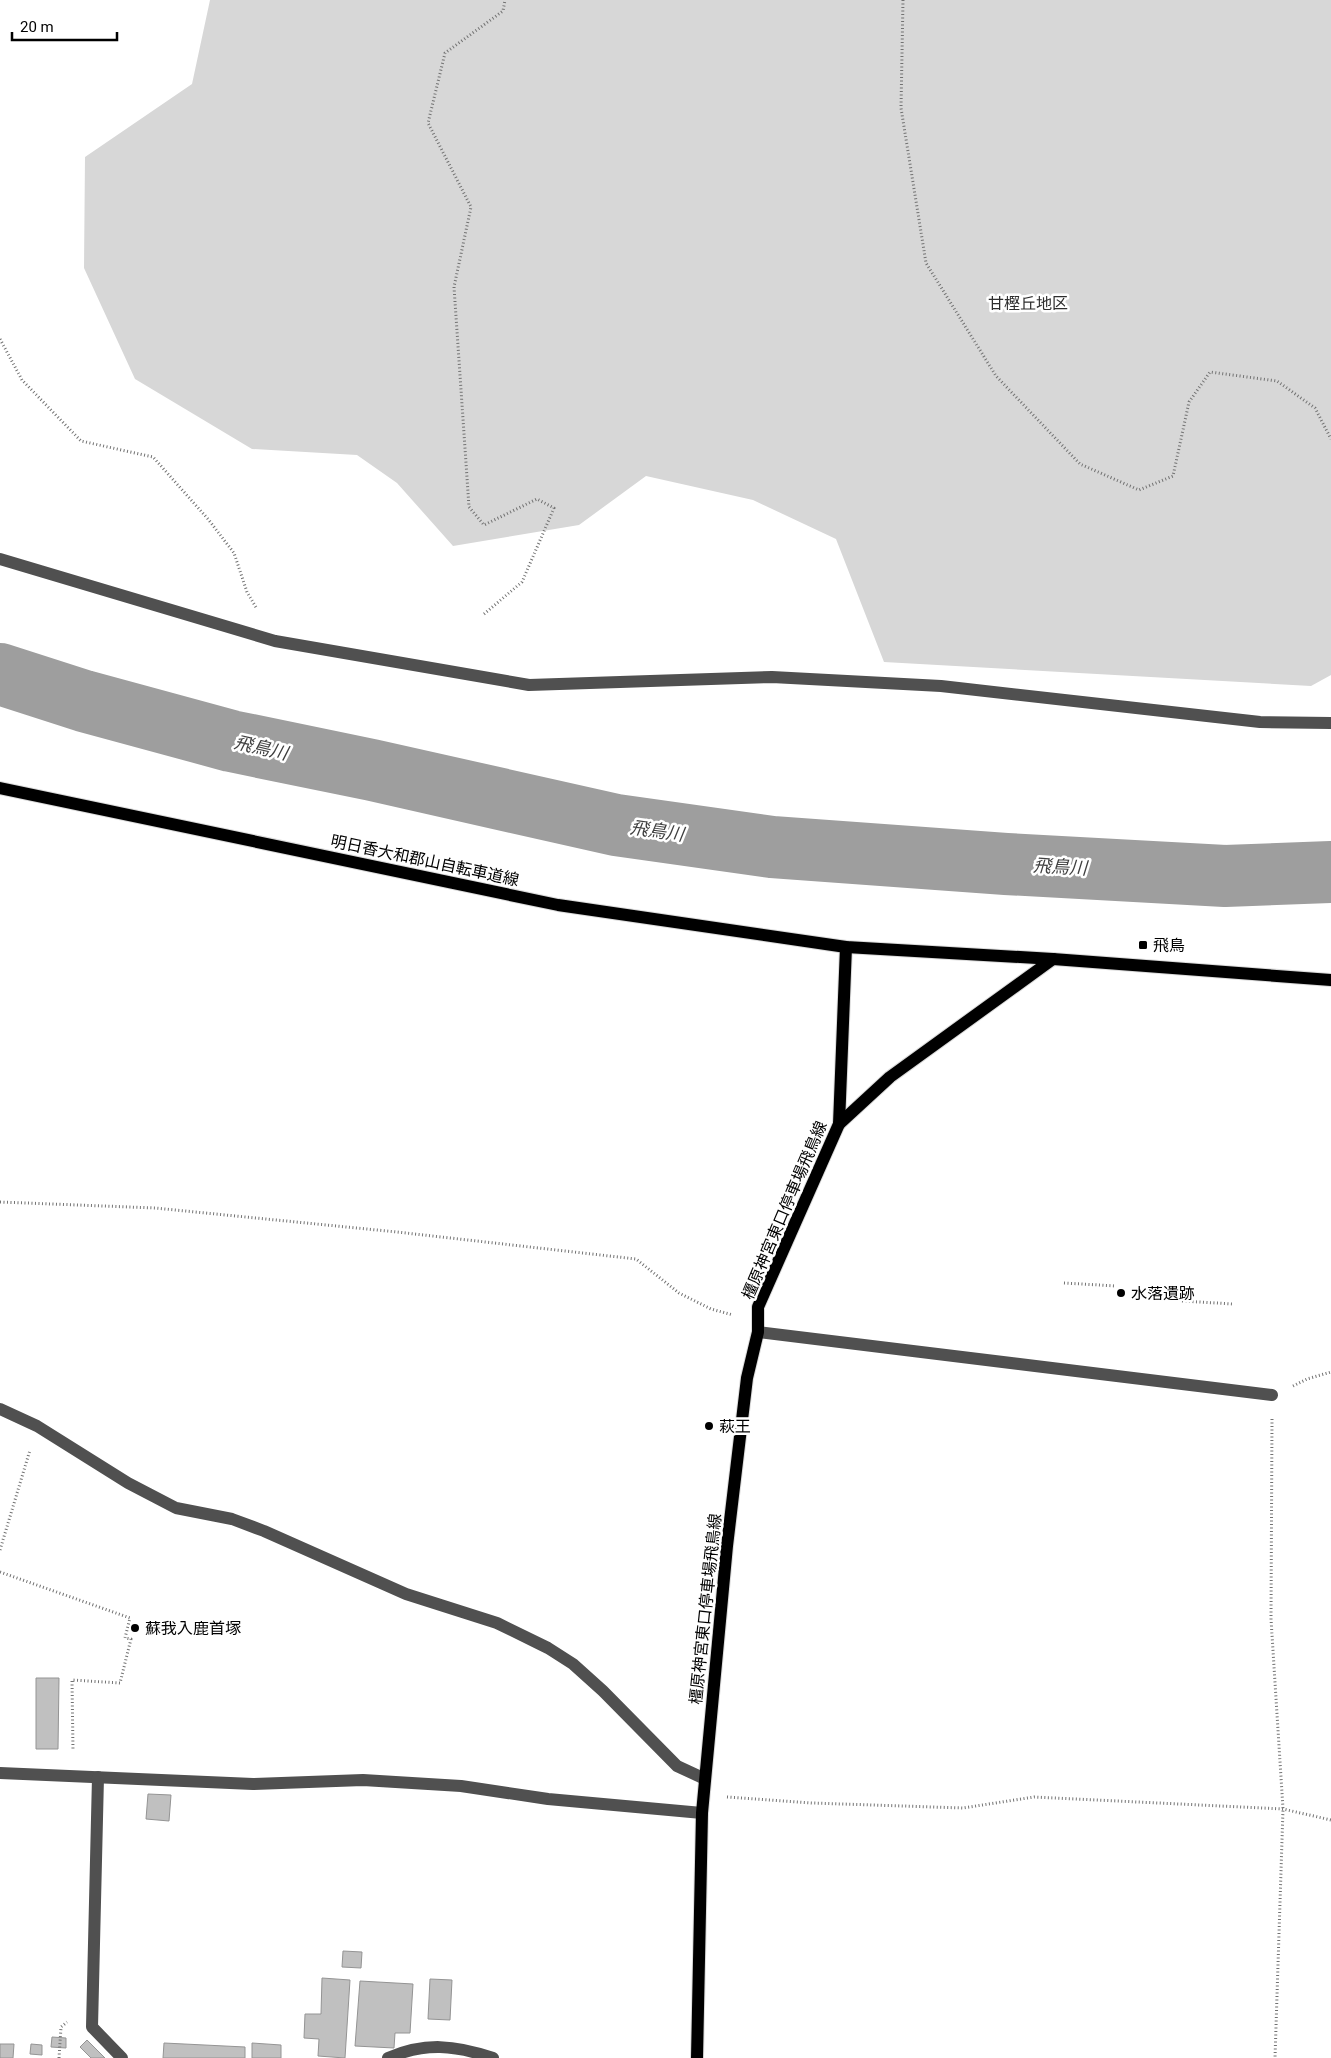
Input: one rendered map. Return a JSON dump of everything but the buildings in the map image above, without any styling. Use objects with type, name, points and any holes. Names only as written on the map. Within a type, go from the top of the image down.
[{"type":"main road","name":"明日香大和郡山自転車道線","points":[[0,788],[558,904],[846,948]]},
{"type":"main road","points":[[846,948],[1053,959],[1331,980]]},
{"type":"main road","name":"橿原神宮東口停車場飛鳥線","points":[[697,2058],[702,1813],[727,1546],[744,1397],[758,1326],[758,1307],[839,1124],[846,948]]},
{"type":"main road","points":[[839,1124],[890,1077],[1053,959]]},
{"type":"street","points":[[0,558],[275,641],[529,685],[772,677],[941,686],[1260,722],[1331,723]]},
{"type":"street","points":[[758,1326],[1272,1396]]},
{"type":"street","points":[[0,1409],[37,1426],[128,1484],[176,1508],[232,1519],[264,1531],[406,1594],[497,1623],[548,1648],[573,1664],[603,1691],[677,1766],[705,1779]]},
{"type":"street","points":[[0,1773],[253,1784],[363,1780],[461,1786],[548,1800],[702,1813]]},
{"type":"street","points":[[98,1777],[92,2027],[122,2058]]},
{"type":"street","points":[[388,2058],[406,2050],[423,2047],[469,2050],[493,2058]]},
{"type":"path","points":[[484,614],[522,582],[554,508],[537,499],[484,525],[468,507],[454,287],[472,207],[428,123],[445,53],[503,10],[505,0]]},
{"type":"path","points":[[903,0],[901,108],[926,263],[996,376],[1080,464],[1139,490],[1173,476],[1189,402],[1210,372],[1277,381],[1315,408],[1331,440]]},
{"type":"path","points":[[0,339],[22,380],[81,441],[153,457],[208,519],[234,553],[247,592],[275,641]]},
{"type":"path","points":[[0,1202],[155,1208],[398,1232],[636,1259],[679,1293],[711,1309],[758,1326]]},
{"type":"path","points":[[1064,1283],[1116,1286]]},
{"type":"path","points":[[1182,1301],[1232,1304]]},
{"type":"path","points":[[1275,2058],[1283,1809],[1271,1619],[1272,1396],[1307,1379],[1331,1372]]},
{"type":"path","points":[[0,1550],[37,1426]]},
{"type":"path","points":[[0,1572],[130,1618],[125,1638],[131,1639],[120,1683],[72,1680],[74,1776]]},
{"type":"path","points":[[704,1796],[812,1803],[963,1808],[1034,1797],[1283,1809],[1331,1820]]},
{"type":"green space","name":"甘樫丘地区","points":[[210,0],[1331,0],[1331,675],[1311,686],[884,662],[836,539],[753,500],[646,476],[579,525],[453,546],[397,483],[357,455],[252,449],[135,379],[84,268],[85,157],[192,84]]},
{"type":"waterway","name":"飛鳥川","points":[[0,674],[84,701],[231,741],[372,770],[616,825],[772,847],[1006,864],[1225,876],[1331,872]]},
{"type":"place","name":"飛鳥","points":[[1143,945]]},
{"type":"place","name":"水落遺跡","points":[[1121,1293]]},
{"type":"place","name":"萩王","points":[[709,1426]]},
{"type":"place","name":"蘇我入鹿首塚","points":[[135,1628]]}]
